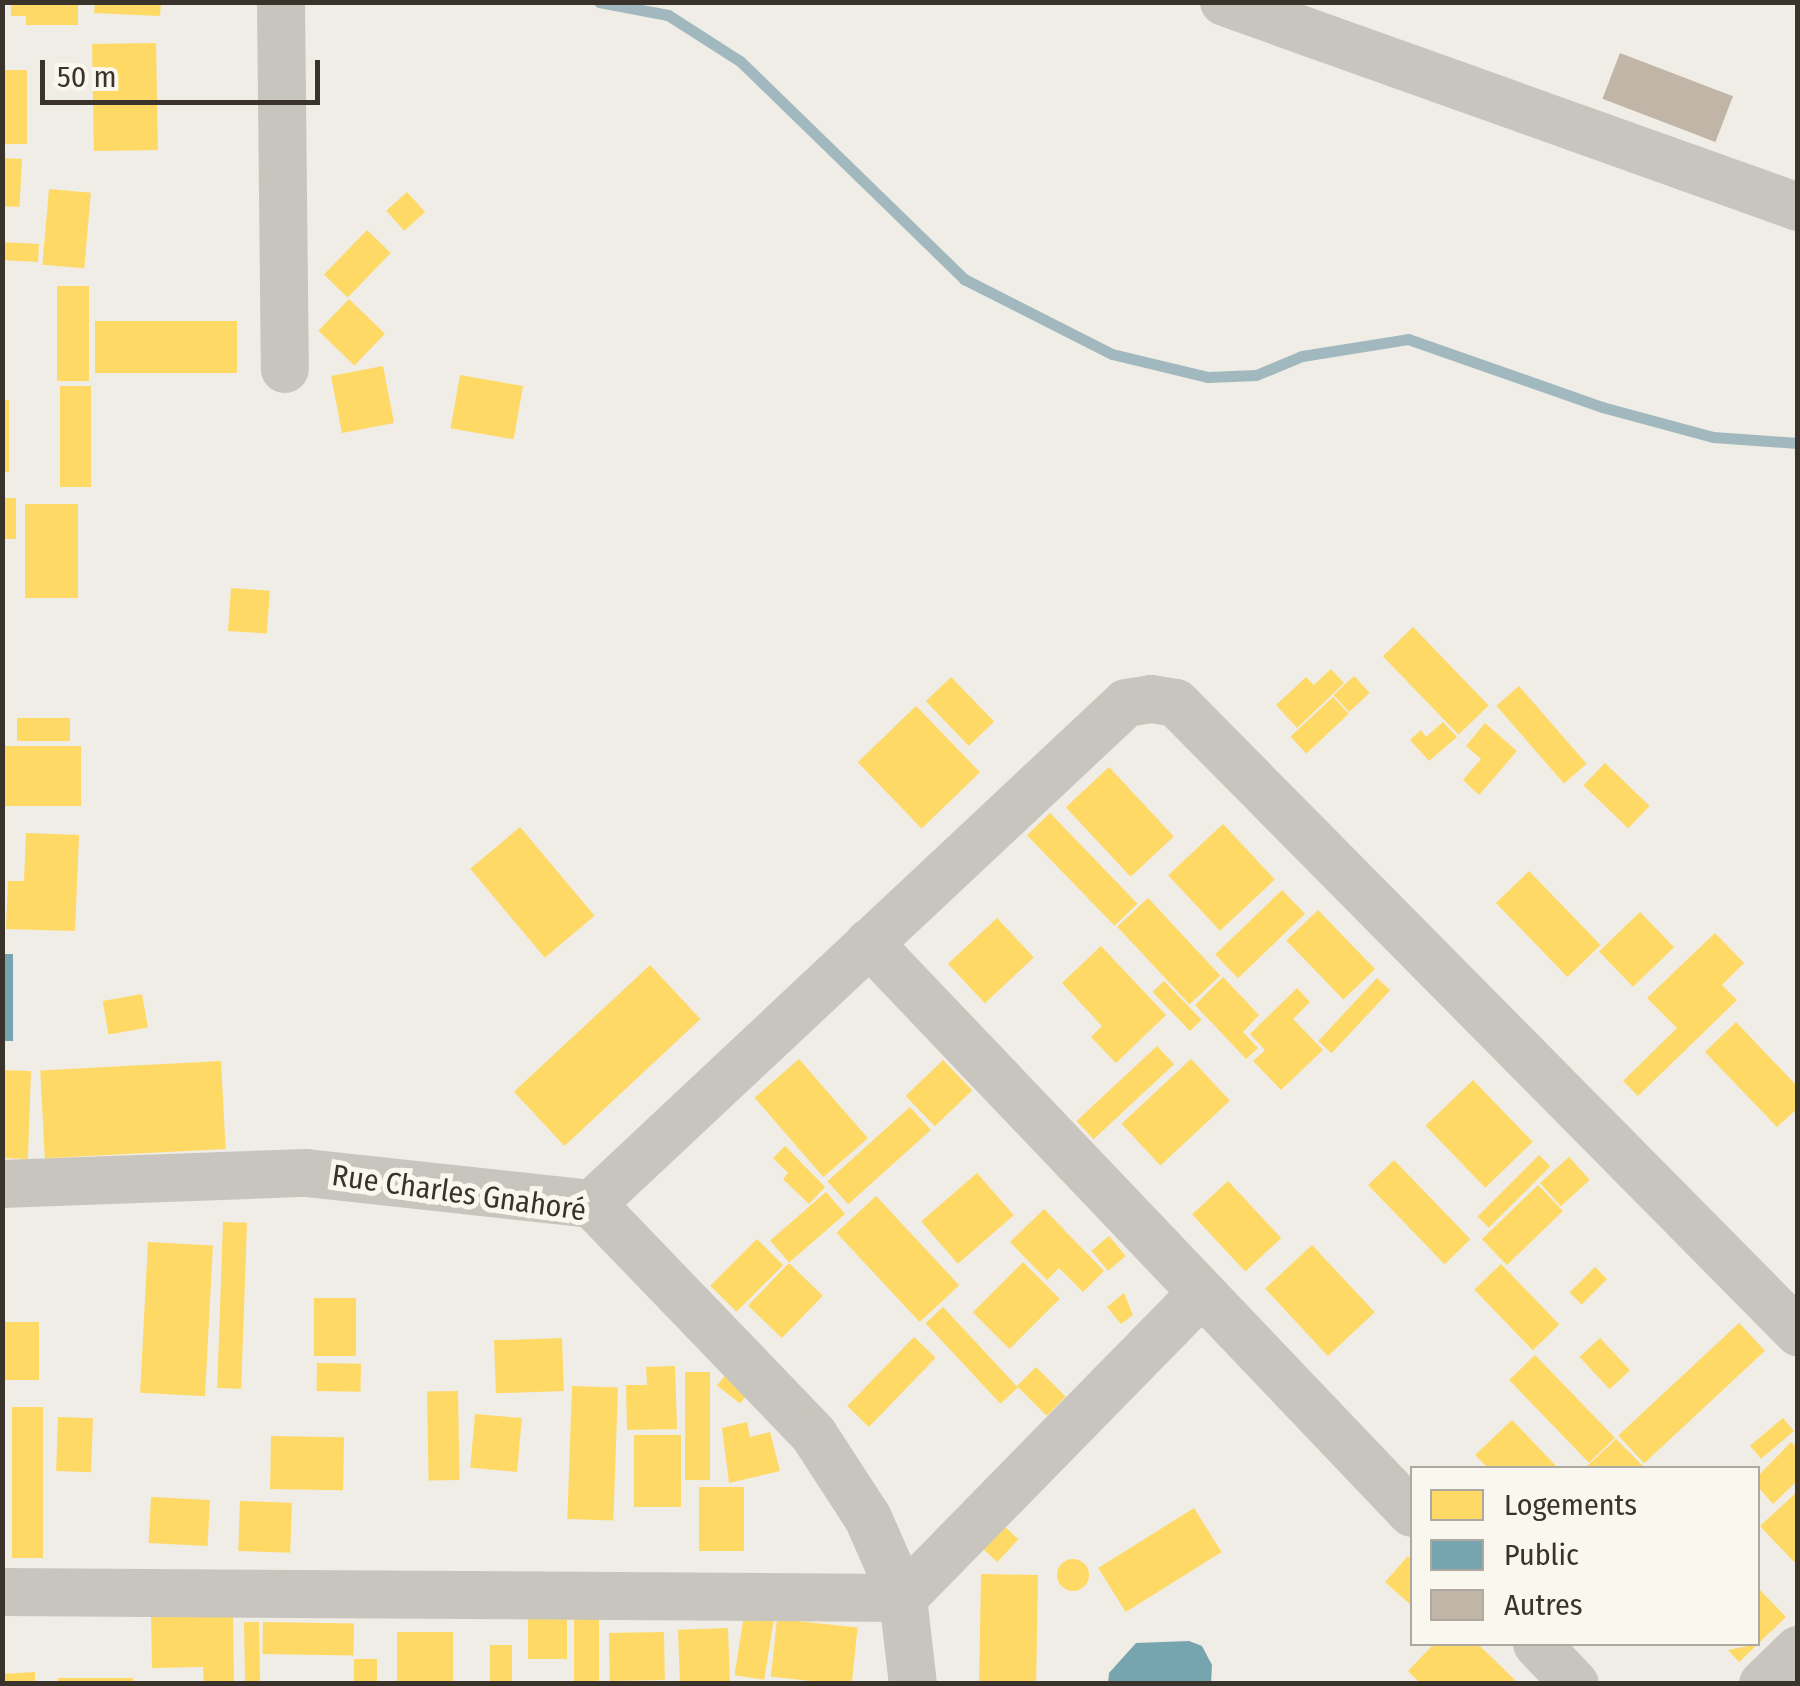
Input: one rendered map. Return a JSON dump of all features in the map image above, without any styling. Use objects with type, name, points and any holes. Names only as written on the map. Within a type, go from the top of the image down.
[{"type":"street","points":[[281,2],[285,369]]},
{"type":"street","points":[[1224,2],[1290,13],[1798,207]]},
{"type":"street","points":[[592,1204],[1126,702],[1176,703],[1798,1332]]},
{"type":"street","points":[[869,943],[1410,1511]]},
{"type":"street","name":"Rue Charles Gnahoré","points":[[2,1184],[306,1172],[592,1204],[814,1435],[868,1518],[903,1598],[914,1684]]},
{"type":"street","points":[[2,1592],[903,1598],[1202,1292]]},
{"type":"street","points":[[1539,1646],[1575,1684]]},
{"type":"street","points":[[1763,1684],[1798,1650]]},
{"type":"building: Logements","points":[[11,2],[78,2],[78,25],[26,25],[26,16],[11,16]]},
{"type":"building: Logements","points":[[95,2],[161,2],[160,16],[94,13]]},
{"type":"building: Logements","points":[[156,43],[158,150],[94,151],[92,44]]},
{"type":"building: Logements","points":[[2,70],[27,70],[27,144],[2,144]]},
{"type":"building: Logements","points":[[2,158],[22,159],[19,207],[2,206]]},
{"type":"building: Logements","points":[[49,189],[91,193],[84,268],[42,265]]},
{"type":"building: Logements","points":[[407,192],[425,212],[404,231],[386,211]]},
{"type":"building: Logements","points":[[367,230],[391,253],[348,298],[324,275]]},
{"type":"building: Logements","points":[[2,242],[39,244],[38,262],[2,260]]},
{"type":"building: Logements","points":[[57,286],[89,286],[89,381],[57,381]]},
{"type":"building: Logements","points":[[349,299],[385,334],[354,365],[318,331]]},
{"type":"building: Logements","points":[[95,321],[237,321],[237,373],[95,373]]},
{"type":"building: Logements","points":[[383,366],[394,423],[342,433],[331,376]]},
{"type":"building: Logements","points":[[460,375],[523,386],[514,439],[451,428]]},
{"type":"building: Logements","points":[[60,386],[91,386],[91,487],[60,487]]},
{"type":"building: Logements","points":[[2,400],[9,400],[9,472],[2,472]]},
{"type":"building: Logements","points":[[2,498],[16,498],[16,539],[2,539]]},
{"type":"building: Logements","points":[[25,504],[78,504],[78,598],[25,598]]},
{"type":"building: Logements","points":[[231,588],[270,591],[267,634],[228,631]]},
{"type":"building: Logements","points":[[1413,627],[1489,705],[1459,735],[1383,656]]},
{"type":"building: Logements","points":[[1331,669],[1344,683],[1297,728],[1276,705],[1306,677],[1314,685]]},
{"type":"building: Logements","points":[[1354,676],[1370,693],[1349,712],[1334,695]]},
{"type":"building: Logements","points":[[951,677],[994,722],[969,746],[926,701]]},
{"type":"building: Logements","points":[[1519,686],[1587,764],[1564,783],[1496,706]]},
{"type":"building: Logements","points":[[1333,697],[1349,714],[1306,753],[1291,737]]},
{"type":"building: Logements","points":[[916,706],[980,772],[922,828],[858,762]]},
{"type":"building: Logements","points":[[17,718],[70,718],[70,741],[17,741]]},
{"type":"building: Logements","points":[[1443,722],[1457,737],[1429,761],[1410,740],[1421,730],[1426,737]]},
{"type":"building: Logements","points":[[1485,723],[1517,751],[1479,795],[1463,780],[1481,759],[1466,746]]},
{"type":"building: Logements","points":[[2,746],[81,746],[81,806],[2,806]]},
{"type":"building: Logements","points":[[1605,763],[1650,806],[1628,828],[1583,785]]},
{"type":"building: Logements","points":[[1109,767],[1174,836],[1131,877],[1066,807]]},
{"type":"building: Logements","points":[[1050,813],[1138,904],[1115,926],[1027,835]]},
{"type":"building: Logements","points":[[1223,824],[1275,880],[1220,931],[1168,875]]},
{"type":"building: Logements","points":[[520,827],[595,916],[545,958],[470,869]]},
{"type":"building: Logements","points":[[26,833],[79,835],[75,931],[6,929],[8,881],[24,881]]},
{"type":"building: Logements","points":[[1529,871],[1601,945],[1567,977],[1496,903]]},
{"type":"building: Logements","points":[[1282,890],[1305,914],[1238,978],[1215,955]]},
{"type":"building: Logements","points":[[1148,898],[1220,976],[1190,1004],[1117,927]]},
{"type":"building: Logements","points":[[1318,910],[1375,969],[1343,1000],[1286,941]]},
{"type":"building: Logements","points":[[1640,912],[1674,947],[1633,987],[1599,952]]},
{"type":"building: Logements","points":[[997,918],[1034,957],[985,1003],[948,964]]},
{"type":"building: Logements","points":[[1715,933],[1744,963],[1722,985],[1737,1000],[1638,1096],[1623,1081],[1677,1028],[1647,998]]},
{"type":"building: Logements","points":[[1101,946],[1166,1015],[1116,1063],[1091,1037],[1102,1026],[1062,983]]},
{"type":"building: Logements","points":[[650,965],[700,1019],[564,1146],[514,1092]]},
{"type":"building: Logements","points":[[1223,977],[1259,1015],[1243,1032],[1258,1048],[1246,1059],[1195,1005]]},
{"type":"building: Logements","points":[[1377,978],[1390,990],[1332,1053],[1318,1041]]},
{"type":"building: Logements","points":[[1164,981],[1202,1020],[1190,1031],[1152,992]]},
{"type":"building: Logements","points":[[1297,988],[1310,1002],[1293,1019],[1323,1050],[1281,1090],[1253,1061],[1265,1050],[1250,1034]]},
{"type":"building: Logements","points":[[142,994],[148,1027],[109,1034],[103,1001]]},
{"type":"building: Logements","points":[[1736,1022],[1798,1087],[1798,1108],[1777,1127],[1705,1052]]},
{"type":"building: Logements","points":[[1157,1046],[1174,1064],[1094,1139],[1077,1121]]},
{"type":"building: Logements","points":[[799,1059],[868,1138],[823,1177],[754,1098]]},
{"type":"building: Logements","points":[[1191,1059],[1230,1101],[1160,1165],[1122,1124]]},
{"type":"building: Logements","points":[[943,1060],[972,1090],[935,1126],[906,1096]]},
{"type":"building: Logements","points":[[221,1061],[226,1149],[45,1158],[40,1070]]},
{"type":"building: Logements","points":[[2,1070],[31,1071],[28,1159],[2,1158]]},
{"type":"building: Logements","points":[[1473,1080],[1533,1142],[1485,1188],[1426,1126]]},
{"type":"building: Logements","points":[[910,1107],[931,1130],[848,1204],[828,1181]]},
{"type":"building: Logements","points":[[785,1146],[825,1187],[809,1204],[783,1179],[788,1173],[773,1158]]},
{"type":"building: Logements","points":[[1539,1155],[1550,1166],[1489,1228],[1477,1217]]},
{"type":"building: Logements","points":[[1569,1157],[1590,1180],[1561,1206],[1540,1183]]},
{"type":"building: Logements","points":[[1394,1160],[1470,1239],[1445,1264],[1368,1185]]},
{"type":"building: Logements","points":[[977,1173],[1014,1215],[958,1264],[921,1222]]},
{"type":"building: Logements","points":[[1228,1181],[1281,1238],[1245,1271],[1192,1214]]},
{"type":"building: Logements","points":[[1538,1185],[1563,1211],[1507,1265],[1482,1239]]},
{"type":"building: Logements","points":[[826,1192],[845,1214],[789,1262],[770,1241]]},
{"type":"building: Logements","points":[[876,1196],[959,1285],[920,1322],[837,1233]]},
{"type":"building: Logements","points":[[1044,1209],[1104,1271],[1083,1292],[1059,1268],[1047,1280],[1010,1242]]},
{"type":"building: Logements","points":[[223,1222],[247,1223],[241,1389],[217,1388]]},
{"type":"building: Logements","points":[[1109,1236],[1126,1256],[1108,1271],[1091,1251]]},
{"type":"building: Logements","points":[[757,1239],[783,1265],[736,1312],[710,1286]]},
{"type":"building: Logements","points":[[148,1242],[213,1245],[205,1396],[140,1393]]},
{"type":"building: Logements","points":[[1312,1245],[1375,1312],[1328,1356],[1265,1289]]},
{"type":"building: Logements","points":[[1023,1262],[1060,1299],[1010,1349],[973,1312]]},
{"type":"building: Logements","points":[[789,1263],[823,1296],[782,1338],[748,1305]]},
{"type":"building: Logements","points":[[1501,1264],[1559,1324],[1533,1350],[1474,1290]]},
{"type":"building: Logements","points":[[1595,1267],[1607,1279],[1582,1304],[1570,1292]]},
{"type":"building: Logements","points":[[1124,1293],[1133,1315],[1121,1324],[1107,1307]]},
{"type":"building: Logements","points":[[314,1298],[356,1298],[356,1356],[314,1356]]},
{"type":"building: Logements","points":[[943,1307],[1018,1387],[1000,1404],[925,1323]]},
{"type":"building: Logements","points":[[2,1322],[39,1322],[39,1380],[2,1380]]},
{"type":"building: Logements","points":[[1739,1323],[1765,1351],[1644,1463],[1618,1436]]},
{"type":"building: Logements","points":[[914,1337],[936,1358],[869,1427],[847,1406]]},
{"type":"building: Logements","points":[[562,1338],[564,1391],[496,1393],[494,1340]]},
{"type":"building: Logements","points":[[1600,1338],[1630,1370],[1610,1389],[1580,1357]]},
{"type":"building: Logements","points":[[1535,1355],[1615,1438],[1589,1463],[1509,1380]]},
{"type":"building: Logements","points":[[317,1363],[361,1364],[361,1392],[317,1391]]},
{"type":"building: Logements","points":[[675,1366],[677,1429],[627,1430],[626,1385],[647,1385],[646,1367]]},
{"type":"building: Logements","points":[[1036,1367],[1066,1397],[1047,1416],[1017,1386]]},
{"type":"building: Logements","points":[[730,1369],[753,1387],[740,1403],[717,1386]]},
{"type":"building: Logements","points":[[685,1372],[710,1372],[710,1480],[685,1480]]},
{"type":"building: Logements","points":[[572,1386],[618,1388],[613,1521],[567,1519]]},
{"type":"building: Logements","points":[[458,1391],[460,1480],[429,1481],[427,1392]]},
{"type":"building: Logements","points":[[12,1407],[43,1407],[43,1558],[12,1558]]},
{"type":"building: Logements","points":[[475,1414],[522,1418],[517,1472],[470,1468]]},
{"type":"building: Logements","points":[[58,1417],[93,1418],[91,1472],[56,1471]]},
{"type":"building: Logements","points":[[1783,1418],[1794,1431],[1761,1459],[1750,1446]]},
{"type":"building: Logements","points":[[1512,1420],[1556,1466],[1486,1466],[1475,1455]]},
{"type":"building: Logements","points":[[747,1422],[750,1437],[770,1432],[780,1471],[729,1483],[722,1428]]},
{"type":"building: Logements","points":[[634,1435],[681,1435],[681,1507],[634,1507]]},
{"type":"building: Logements","points":[[271,1436],[344,1437],[343,1490],[270,1489]]},
{"type":"building: Logements","points":[[1616,1439],[1643,1466],[1587,1466]]},
{"type":"building: Logements","points":[[1791,1442],[1798,1449],[1798,1480],[1773,1504],[1760,1489],[1760,1474]]},
{"type":"building: Logements","points":[[699,1487],[744,1487],[744,1551],[699,1551]]},
{"type":"building: Logements","points":[[1798,1491],[1798,1559],[1794,1562],[1760,1526]]},
{"type":"building: Logements","points":[[151,1497],[210,1500],[208,1546],[149,1543]]},
{"type":"building: Logements","points":[[240,1501],[292,1503],[290,1553],[238,1551]]},
{"type":"building: Logements","points":[[1194,1508],[1222,1552],[1126,1612],[1098,1568]]},
{"type":"building: Logements","points":[[1003,1525],[1018,1539],[997,1562],[982,1548]]},
{"type":"building: Logements","points":[[1408,1556],[1410,1604],[1385,1582]]},
{"type":"building: Logements","points":[[1073,1559],[1084,1564],[1089,1575],[1084,1586],[1073,1591],[1062,1586],[1057,1575],[1062,1564]]},
{"type":"building: Logements","points":[[981,1574],[1038,1575],[1036,1684],[979,1684]]},
{"type":"building: Logements","points":[[1760,1590],[1786,1617],[1760,1642]]},
{"type":"building: Logements","points":[[745,1609],[775,1614],[764,1680],[735,1675]]},
{"type":"building: Logements","points":[[233,1612],[234,1684],[204,1684],[203,1667],[152,1668],[151,1613]]},
{"type":"building: Logements","points":[[528,1614],[567,1614],[567,1659],[528,1659]]},
{"type":"building: Logements","points":[[574,1614],[599,1614],[599,1684],[574,1684]]},
{"type":"building: Logements","points":[[777,1619],[858,1627],[852,1684],[771,1677]]},
{"type":"building: Logements","points":[[244,1622],[259,1622],[260,1684],[245,1684]]},
{"type":"building: Logements","points":[[263,1622],[354,1624],[353,1656],[262,1654]]},
{"type":"building: Logements","points":[[728,1628],[730,1681],[680,1683],[678,1630]]},
{"type":"building: Logements","points":[[397,1632],[453,1632],[453,1684],[397,1684]]},
{"type":"building: Logements","points":[[664,1632],[665,1680],[610,1681],[609,1633]]},
{"type":"building: Logements","points":[[490,1645],[512,1645],[512,1684],[490,1684]]},
{"type":"building: Logements","points":[[1432,1646],[1480,1646],[1519,1684],[1421,1684],[1408,1671]]},
{"type":"building: Logements","points":[[1748,1646],[1756,1646],[1739,1662],[1728,1650]]},
{"type":"building: Logements","points":[[354,1659],[377,1659],[377,1684],[354,1684]]},
{"type":"building: Logements","points":[[35,1672],[35,1684],[2,1684],[2,1674]]},
{"type":"building: Logements","points":[[58,1678],[133,1678],[133,1684],[58,1684]]},
{"type":"building: Public","points":[[2,954],[13,954],[13,1041],[2,1041]]},
{"type":"building: Public","points":[[1189,1641],[1202,1646],[1212,1665],[1211,1684],[1108,1684],[1109,1673],[1136,1643]]},
{"type":"building: Autres","points":[[1620,53],[1733,96],[1715,142],[1602,99]]},
{"type":"waterway","points":[[599,2],[668,15],[740,61],[964,279],[1112,354],[1208,377],[1256,375],[1302,356],[1408,339],[1602,407],[1713,437],[1798,443]]}]
